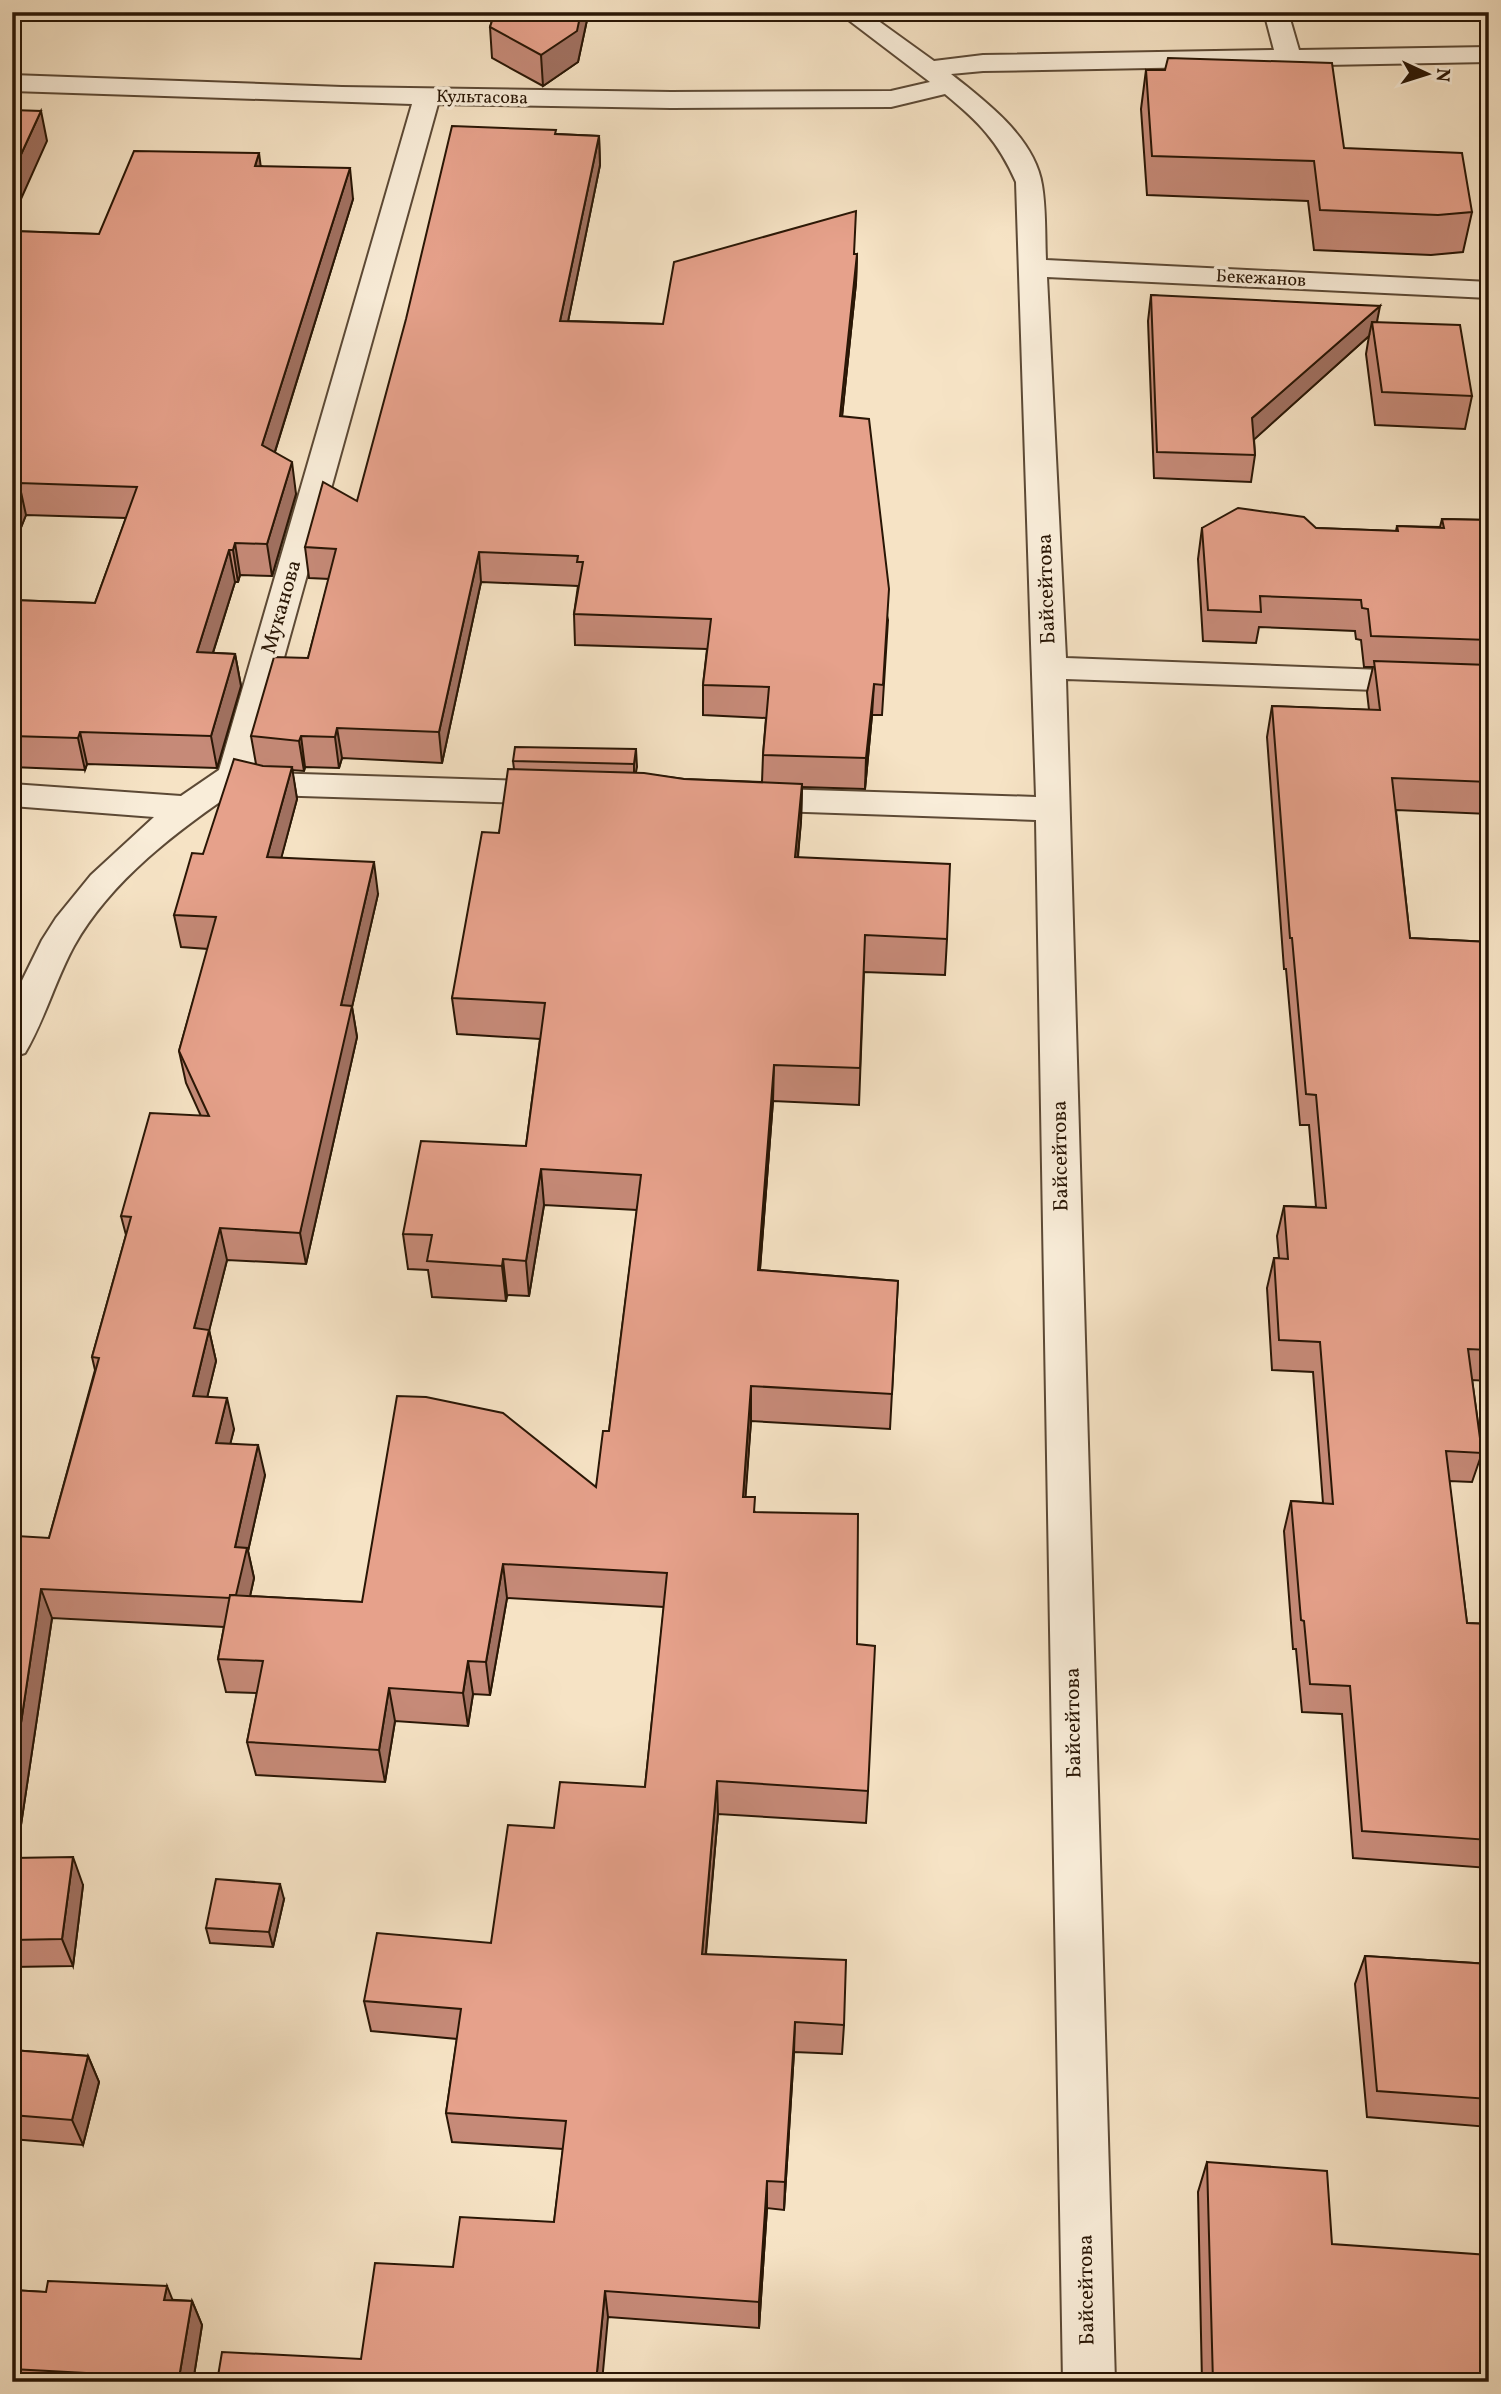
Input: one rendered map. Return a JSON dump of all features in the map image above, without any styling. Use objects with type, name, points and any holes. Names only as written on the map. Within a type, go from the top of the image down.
[{"type":"street","name":"Байсейтова","points":[[850,12],[938,77],[992,123],[1018,156],[1029,182],[1050,668],[1089,2382]]},
{"type":"street","points":[[1276,12],[1289,59]]},
{"type":"street","name":"Культасова","points":[[12,83],[427,97],[682,102],[891,99],[923,93],[938,77],[983,64],[1489,54]]},
{"type":"street","name":"Муканова","points":[[234,776],[427,97]]},
{"type":"street","name":"Бекежанов","points":[[1034,268],[1489,290]]},
{"type":"street","points":[[1050,668],[1489,684]]},
{"type":"street","points":[[12,1044],[67,928],[113,873],[185,808],[234,776],[269,784],[585,794]]},
{"type":"street","points":[[12,794],[185,808]]},
{"type":"street","points":[[723,798],[1053,808]]},
{"type":"building","points":[[495,12],[581,12],[577,31],[541,55],[490,27]]},
{"type":"building","points":[[1168,58],[1332,63],[1344,148],[1462,153],[1472,212],[1438,215],[1320,210],[1314,161],[1152,156],[1146,70],[1165,70]]},
{"type":"building","points":[[12,110],[41,111],[12,174]]},
{"type":"building","points":[[452,126],[556,130],[555,134],[599,136],[560,321],[663,324],[674,262],[856,211],[854,254],[857,254],[840,416],[869,419],[889,589],[883,685],[874,684],[866,758],[763,755],[769,687],[703,685],[711,619],[574,614],[583,562],[577,562],[578,556],[479,552],[439,732],[337,728],[335,737],[301,736],[299,741],[251,736],[274,657],[308,658],[336,549],[305,547],[323,482],[357,501],[406,319]]},
{"type":"building","points":[[134,151],[259,153],[255,166],[350,168],[262,445],[292,462],[267,544],[235,543],[233,550],[229,550],[197,652],[235,654],[211,736],[80,732],[78,738],[12,736],[12,600],[95,603],[137,487],[19,483],[12,500],[12,231],[99,234]]},
{"type":"building","points":[[1151,295],[1380,306],[1252,418],[1255,455],[1157,452]]},
{"type":"building","points":[[1372,322],[1460,325],[1472,396],[1382,392]]},
{"type":"building","points":[[1238,508],[1304,517],[1316,528],[1398,531],[1397,526],[1444,528],[1442,519],[1489,520],[1489,640],[1371,636],[1368,609],[1362,608],[1361,600],[1260,596],[1261,612],[1208,610],[1202,528]]},
{"type":"building","points":[[1374,661],[1489,665],[1489,782],[1392,778],[1410,938],[1489,942],[1489,1350],[1468,1349],[1482,1453],[1446,1451],[1467,1623],[1489,1624],[1489,1840],[1362,1831],[1350,1686],[1310,1684],[1304,1621],[1301,1620],[1291,1501],[1333,1504],[1320,1342],[1279,1340],[1274,1258],[1288,1259],[1284,1206],[1326,1208],[1316,1095],[1306,1094],[1290,938],[1272,706],[1380,710]]},
{"type":"building","points":[[515,747],[636,749],[634,764],[513,761]]},
{"type":"building","points":[[234,759],[263,766],[292,767],[267,857],[374,862],[341,1005],[352,1006],[300,1233],[220,1228],[194,1328],[209,1330],[193,1396],[227,1398],[216,1443],[258,1445],[235,1547],[247,1548],[236,1595],[230,1595],[230,1598],[41,1589],[12,1783],[12,1541],[15,1542],[17,1536],[49,1538],[99,1358],[92,1357],[131,1217],[121,1216],[150,1113],[209,1116],[179,1051],[216,917],[174,915],[192,853],[203,854]]},
{"type":"building","points":[[508,769],[644,773],[684,779],[802,784],[795,857],[950,864],[947,939],[865,935],[860,1068],[774,1065],[758,1270],[898,1281],[892,1394],[751,1386],[743,1497],[755,1497],[754,1512],[858,1514],[857,1644],[875,1646],[868,1791],[717,1781],[702,1954],[846,1960],[844,2025],[795,2022],[785,2182],[767,2181],[759,2302],[605,2291],[596,2382],[217,2382],[222,2352],[361,2359],[375,2263],[453,2267],[460,2217],[554,2222],[566,2121],[446,2113],[461,2009],[364,2001],[377,1933],[491,1943],[508,1825],[554,1828],[560,1782],[645,1787],[667,1573],[503,1564],[486,1662],[468,1661],[463,1693],[389,1688],[379,1750],[247,1742],[263,1661],[218,1659],[230,1595],[362,1602],[397,1396],[426,1397],[503,1413],[596,1487],[603,1431],[609,1431],[641,1175],[541,1169],[526,1261],[503,1259],[502,1266],[427,1261],[432,1235],[403,1234],[421,1141],[526,1146],[545,1003],[452,998],[482,832],[499,833]]},
{"type":"building","points":[[73,1857],[62,1939],[12,1940],[12,1858]]},
{"type":"building","points":[[216,1879],[280,1884],[269,1932],[206,1928]]},
{"type":"building","points":[[1365,1956],[1489,1964],[1489,2099],[1377,2091]]},
{"type":"building","points":[[12,2050],[88,2056],[72,2120],[12,2115]]},
{"type":"building","points":[[1207,2162],[1327,2171],[1332,2244],[1489,2255],[1489,2382],[1213,2382]]},
{"type":"building","points":[[48,2281],[167,2286],[164,2300],[192,2301],[179,2378],[12,2369],[12,2290],[46,2292]]}]
